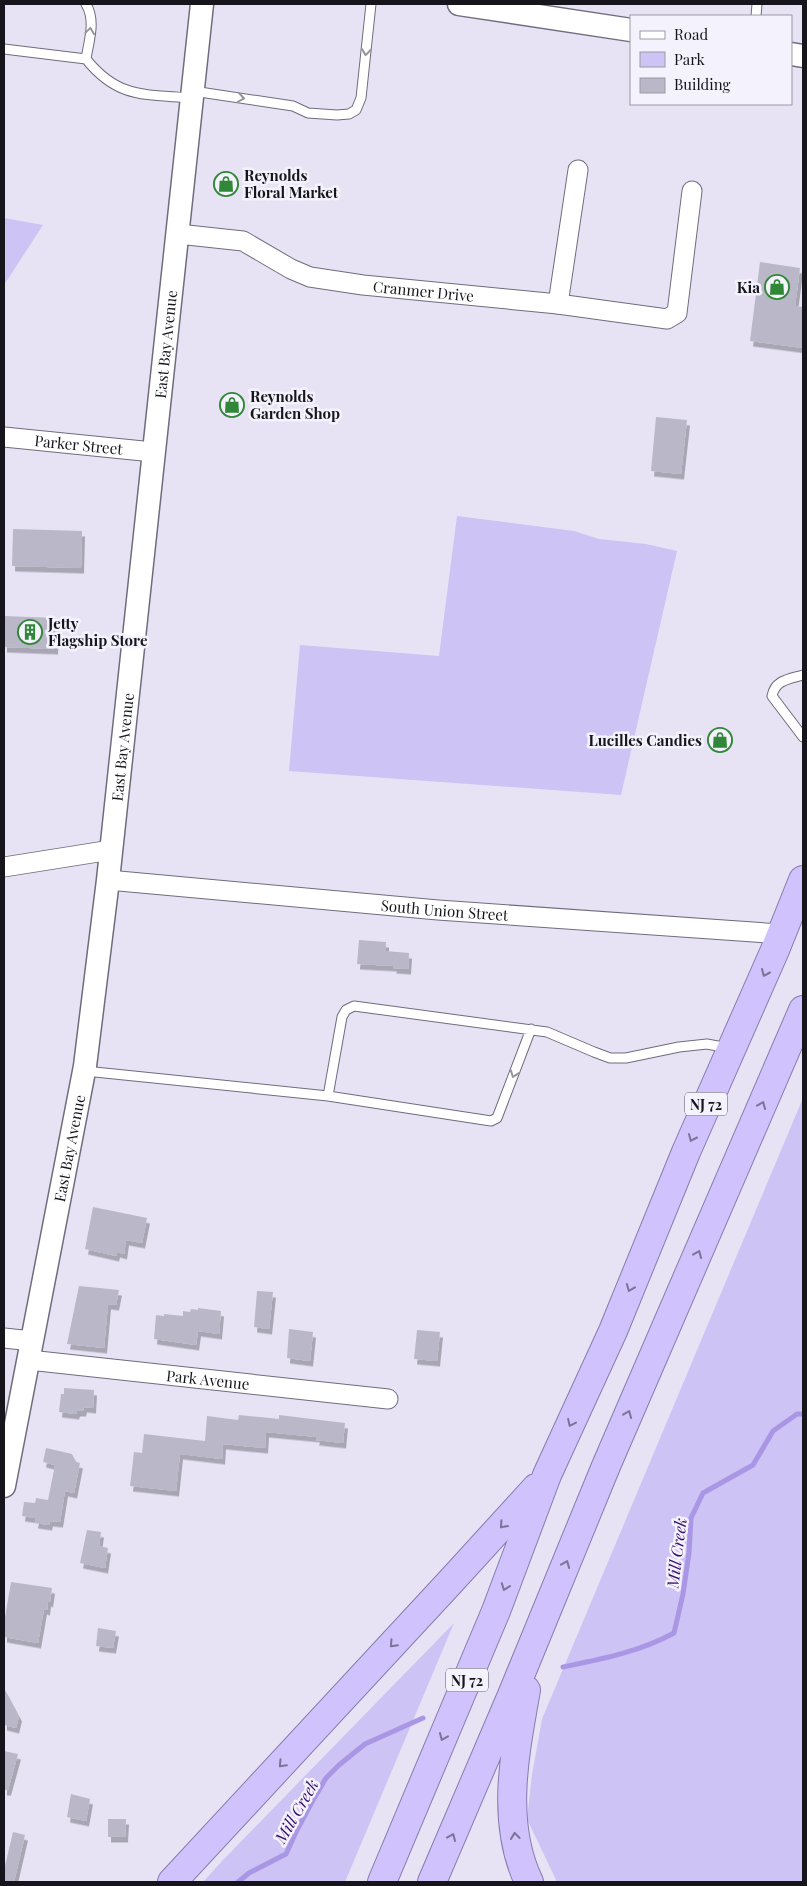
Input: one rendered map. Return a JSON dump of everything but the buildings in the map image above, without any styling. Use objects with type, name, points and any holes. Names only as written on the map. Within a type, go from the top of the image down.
[{"type":"highway","name":"NJ 72","points":[[382,1882],[496,1611],[547,1475],[613,1331],[686,1152],[803,880]]},
{"type":"highway","points":[[432,1882],[512,1695],[610,1457],[803,1010]]},
{"type":"highway","points":[[172,1882],[453,1580],[547,1475]]},
{"type":"highway","points":[[529,1882],[516,1848],[512,1810],[513,1765],[533,1641]]},
{"type":"street","name":"East Bay Avenue","points":[[4,1486],[85,1071],[108,880],[202,4]]},
{"type":"street","points":[[459,4],[630,30]]},
{"type":"street","points":[[558,304],[578,170]]},
{"type":"street","name":"Cranmer Drive","points":[[178,234],[243,241],[290,269],[310,277],[363,285],[558,304],[667,318],[676,313],[692,191]]},
{"type":"street","name":"Parker Street","points":[[4,437],[153,452]]},
{"type":"street","points":[[4,866],[111,850]]},
{"type":"street","name":"South Union Street","points":[[108,880],[438,910],[781,934]]},
{"type":"street","name":"Park Avenue","points":[[4,1338],[31,1351],[388,1399]]},
{"type":"lane","points":[[86,4],[91,12],[92,24],[86,59]]},
{"type":"lane","points":[[4,49],[86,59],[105,80],[118,88],[137,93],[192,95],[293,106],[308,113],[337,116],[349,114],[356,110],[361,98],[371,4]]},
{"type":"lane","points":[[803,675],[781,681],[774,689],[772,696],[803,737]]},
{"type":"lane","points":[[328,1096],[342,1017],[346,1010],[354,1006],[548,1032],[610,1058],[626,1058],[679,1047],[707,1044],[731,1049]]},
{"type":"lane","points":[[85,1071],[328,1096],[491,1121],[497,1118],[530,1029]]},
{"type":"green space","points":[[4,218],[43,225],[4,285]]},
{"type":"green space","points":[[457,516],[574,531],[599,539],[646,544],[677,551],[621,795],[289,771],[300,645],[439,656]]},
{"type":"green space","points":[[803,1098],[803,1882],[557,1882],[527,1819],[532,1775],[542,1719]]},
{"type":"green space","points":[[454,1623],[345,1882],[203,1882],[223,1860]]},
{"type":"waterway","name":"Mill Creek","points":[[563,1667],[634,1650],[674,1633],[683,1594],[689,1553],[691,1518],[703,1493],[753,1465],[773,1431],[797,1414],[803,1414]]},
{"type":"waterway","name":"Mill Creek","points":[[238,1882],[249,1873],[286,1854],[326,1778],[339,1765],[365,1744],[423,1718]]},
{"type":"place","name":"Reynolds Floral Market","points":[[226,184]]},
{"type":"place","name":"Kia","points":[[777,287]]},
{"type":"place","name":"Reynolds Garden Shop","points":[[232,405]]},
{"type":"place","name":"Jetty Flagship Store","points":[[30,632]]},
{"type":"place","name":"Lucilles Candies","points":[[720,740]]}]
